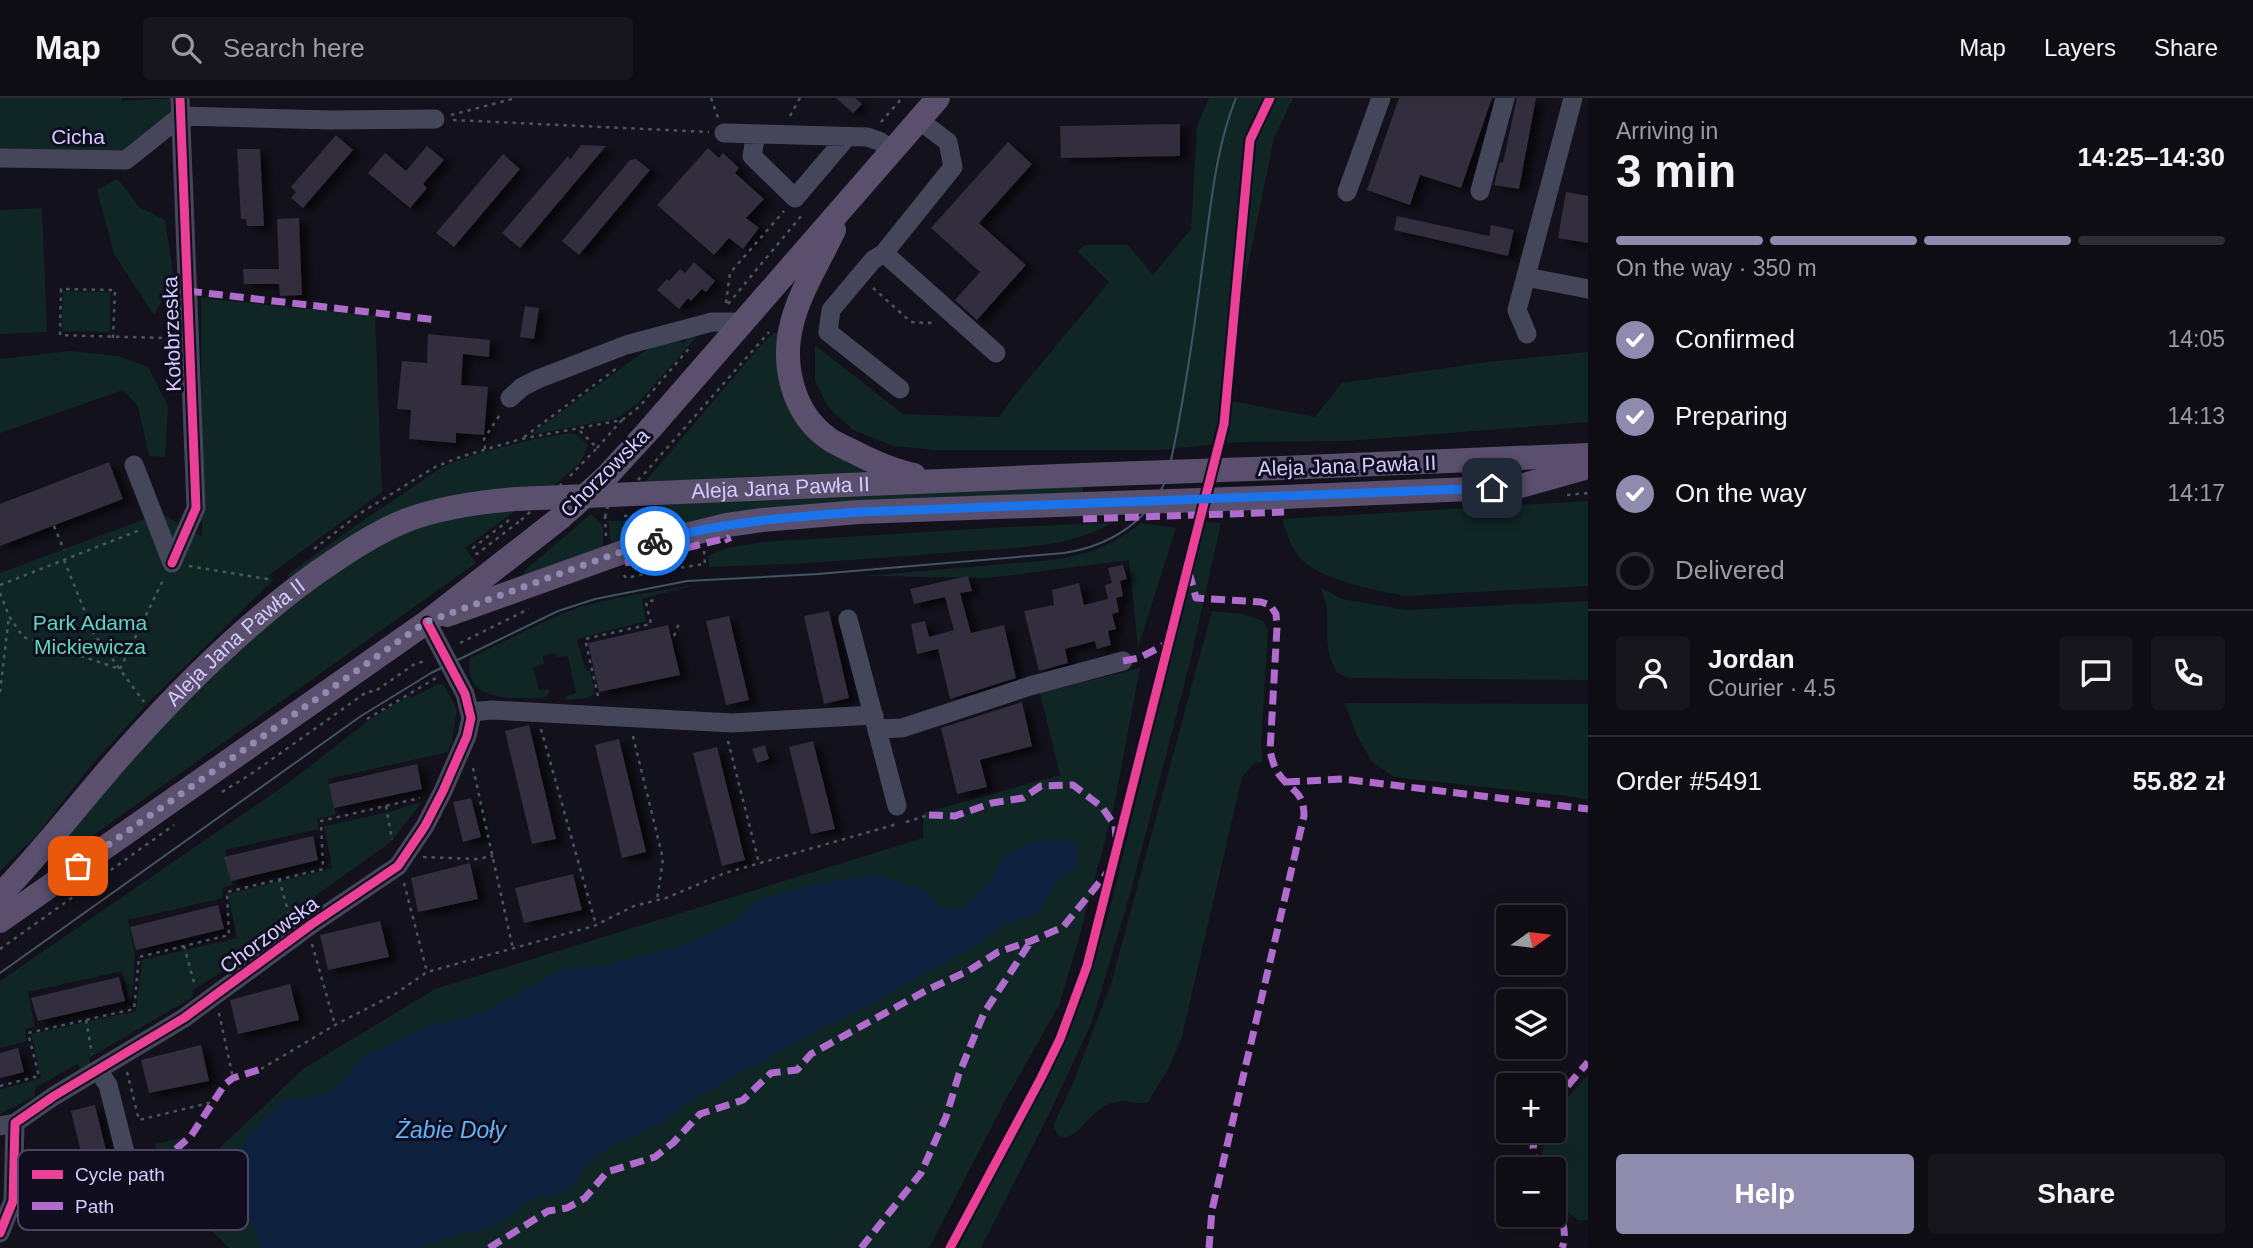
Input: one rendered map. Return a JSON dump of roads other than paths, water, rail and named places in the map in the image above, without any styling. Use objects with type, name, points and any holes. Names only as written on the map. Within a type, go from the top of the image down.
[{"type":"main road","name":"Chorzowska","points":[[0,921],[426,622],[560,518],[604,478],[744,322],[938,98]]},
{"type":"main road","points":[[848,200],[797,306],[791,325],[789,360],[792,388],[806,417],[829,439],[899,472],[942,480]]},
{"type":"main road","name":"Aleja Jana Pawła II","points":[[0,895],[35,860],[126,750],[163,710],[257,618],[332,562],[382,532],[405,521],[454,506],[516,499],[1588,455]]},
{"type":"main road","name":"Aleja Jana Pawła II","points":[[426,622],[637,547],[727,525],[762,520],[859,512],[1517,487],[1588,467]]},
{"type":"street","points":[[1347,192],[1381,98]]},
{"type":"street","points":[[1480,191],[1505,98]]},
{"type":"street","points":[[1527,334],[1517,310],[1573,98]]},
{"type":"street","points":[[181,107],[331,120],[436,119]]},
{"type":"street","name":"Cicha","points":[[0,158],[126,160],[181,107]]},
{"type":"street","name":"Kołobrzeska","points":[[134,465],[172,563],[196,508],[181,107]]},
{"type":"street","points":[[900,390],[828,332],[831,310],[873,260],[884,253],[953,167],[948,142],[919,120]]},
{"type":"street","points":[[724,133],[867,137],[892,149]]},
{"type":"street","points":[[756,134],[752,156],[795,198],[846,138]]},
{"type":"street","points":[[884,253],[996,354]]},
{"type":"street","points":[[1526,277],[1588,289]]},
{"type":"street","points":[[510,398],[522,387],[538,379],[626,345],[712,321],[744,322]]},
{"type":"street","points":[[848,620],[897,806]]},
{"type":"street","points":[[426,622],[457,677],[471,712],[492,710],[732,723],[876,722],[902,728],[1030,686],[1123,661]]},
{"type":"street","name":"Chorzowska","points":[[8,1124],[98,1070],[209,1009],[312,924],[398,866],[412,847],[443,791],[467,736],[471,712]]},
{"type":"street","points":[[98,1070],[108,1085],[120,1150]]},
{"type":"street","points":[[0,1233],[13,1201],[8,1124]]},
{"type":"water","name":"Żabie Doły","points":[[1075,840],[1078,864],[1055,885],[1035,916],[1006,923],[978,944],[694,1099],[662,1123],[611,1146],[591,1162],[566,1192],[530,1200],[495,1227],[451,1236],[419,1248],[260,1248],[248,1208],[248,1150],[243,1150],[243,1142],[281,1101],[331,1093],[364,1056],[429,1026],[482,1013],[563,969],[601,966],[681,946],[723,928],[760,900],[812,885],[876,875],[924,890],[942,908],[962,910],[986,884],[1007,854],[1033,841]]},
{"type":"tram line","points":[[0,973],[361,716],[431,673],[558,611],[595,599],[687,581],[818,574],[1064,553],[1097,544],[1127,528],[1151,505],[1168,474],[1188,368],[1215,179],[1223,138],[1236,98]]},
{"type":"park label","name":"Park Adama Mickiewicza","points":[[90,635]]}]
